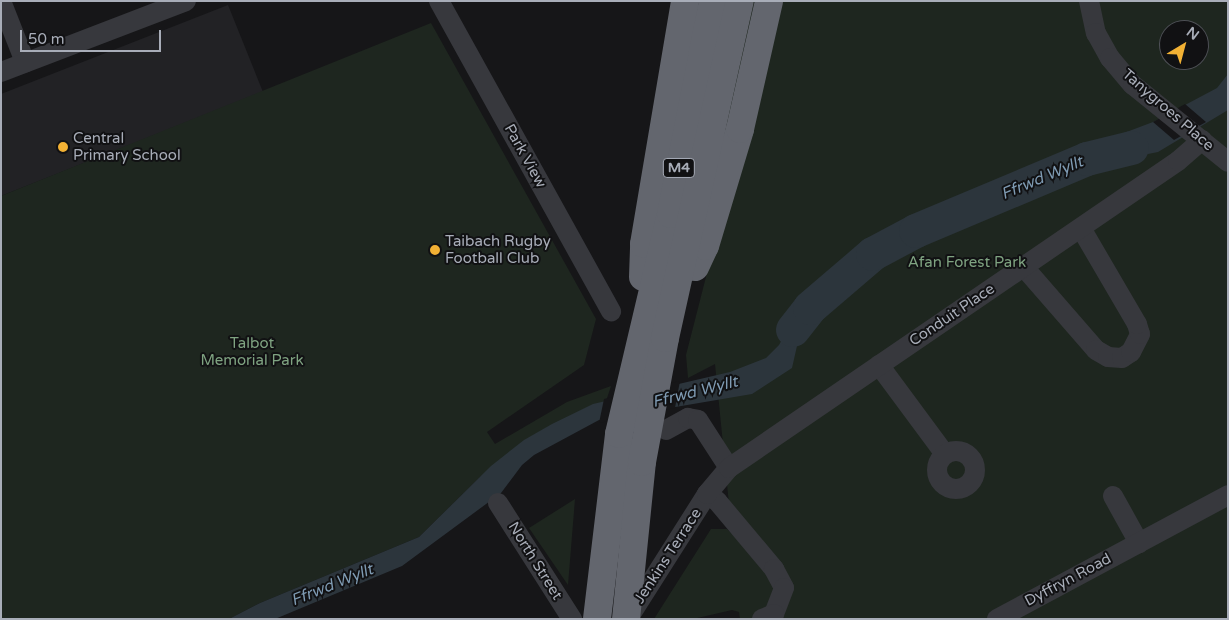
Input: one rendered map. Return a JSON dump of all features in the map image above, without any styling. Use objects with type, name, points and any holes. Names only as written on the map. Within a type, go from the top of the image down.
[{"type":"highway","points":[[659,329],[644,244],[685,1]]},
{"type":"highway","name":"M4","points":[[629,618],[642,462],[671,214],[713,1]]},
{"type":"highway","name":"M4","points":[[597,619],[605,527],[619,434],[659,329],[740,1]]},
{"type":"highway","points":[[659,329],[705,246],[740,129],[769,1]]},
{"type":"street","points":[[1,1],[25,62]]},
{"type":"street","points":[[1,72],[186,1]]},
{"type":"street","name":"Park View","points":[[439,1],[611,311]]},
{"type":"street","name":"Tanygroes Place","points":[[1089,1],[1096,33],[1110,58],[1133,85],[1228,162]]},
{"type":"street","name":"Conduit Place","points":[[707,494],[729,468],[1178,161],[1196,136]]},
{"type":"street","points":[[1023,266],[1096,350],[1108,357],[1122,358],[1131,352],[1140,334],[1137,324],[1081,228]]},
{"type":"street","points":[[878,365],[944,454]]},
{"type":"street","points":[[666,430],[688,418],[698,420],[729,468]]},
{"type":"street","points":[[707,494],[717,501],[774,569],[784,588],[774,614],[762,619]]},
{"type":"street","name":"Jenkins Terrace","points":[[629,618],[707,494]]},
{"type":"street","points":[[1113,496],[1139,543]]},
{"type":"street","name":"Dyffryn Road","points":[[997,619],[1228,496]]},
{"type":"street","name":"North Street","points":[[498,503],[572,619]]},
{"type":"shaded area","name":"Central Primary School","points":[[228,5],[263,92],[1,196],[1,94]]},
{"type":"green space","name":"Afan Forest Park","points":[[680,1],[1228,1],[1228,619],[740,619],[739,612],[732,610],[693,619],[654,619],[711,529],[727,529],[732,534],[715,364],[688,378],[686,355],[707,273]]},
{"type":"green space","name":"Talbot Memorial Park","points":[[431,23],[596,319],[584,365],[487,432],[495,444],[567,402],[611,386],[606,401],[480,477],[419,537],[260,603],[229,619],[1,619],[1,196]]},
{"type":"green space","points":[[575,499],[568,585],[529,528]]},
{"type":"water","points":[[1228,74],[1228,110],[1158,152],[1088,166],[1084,148],[1153,122],[1217,88]]},
{"type":"water","points":[[819,290],[828,306],[808,321],[797,346],[792,368],[752,394],[599,420],[534,455],[522,465],[501,493],[402,566],[275,619],[229,619],[260,603],[419,537],[491,466],[524,440],[593,404],[730,372],[766,358],[779,345],[802,303]]},
{"type":"pier","points":[[1185,104],[1206,122],[1174,140],[1153,122]]},
{"type":"pier","points":[[680,381],[675,408],[599,423],[604,399]]},
{"type":"waterway","name":"Ffrwd Wyllt","points":[[793,330],[810,308],[873,254],[916,231],[1087,159],[1132,148]]},
{"type":"place","name":"Central Primary School","points":[[63,147]]},
{"type":"place","name":"Taibach Rugby Football Club","points":[[435,250]]}]
